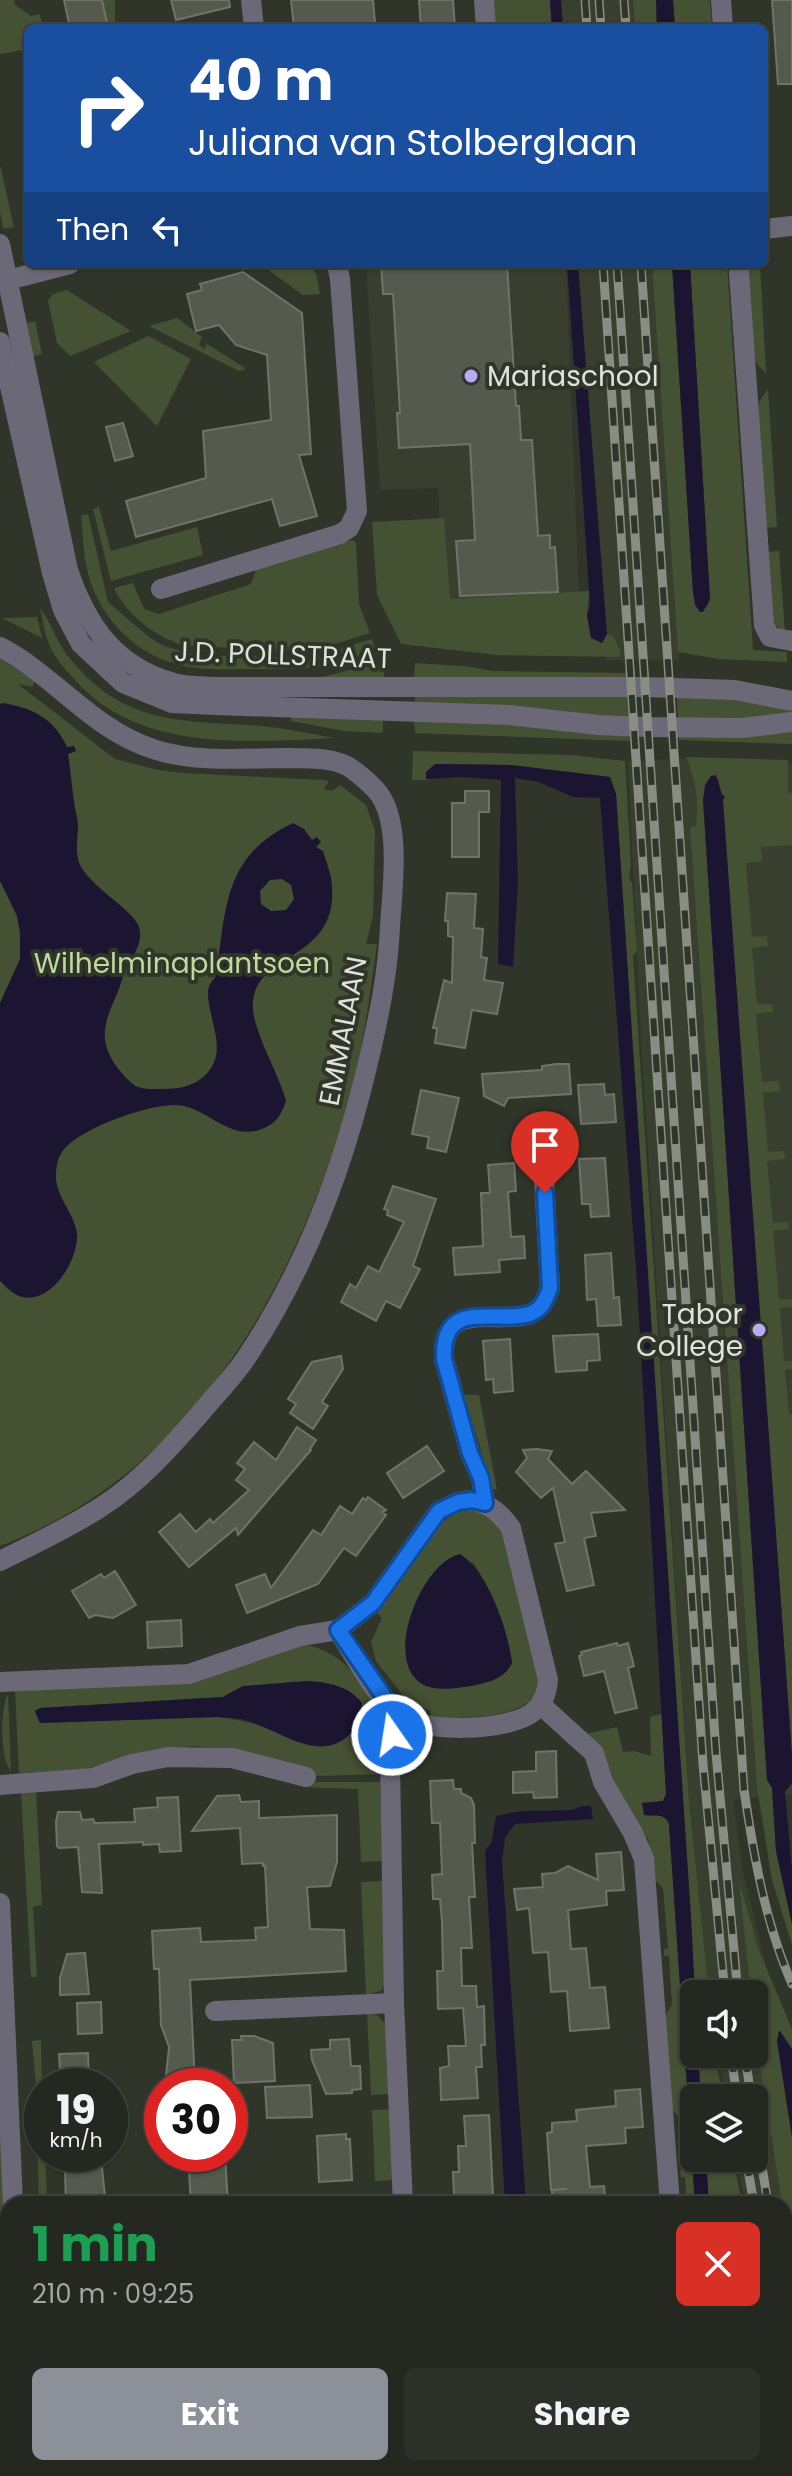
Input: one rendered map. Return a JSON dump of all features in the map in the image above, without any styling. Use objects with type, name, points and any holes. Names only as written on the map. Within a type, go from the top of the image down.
[{"type":"street","points":[[251,0],[254,24]]},
{"type":"street","points":[[484,0],[486,24]]},
{"type":"street","points":[[721,0],[723,24]]},
{"type":"street","points":[[768,229],[792,226]]},
{"type":"street","name":"J.D. POLLSTRAAT","points":[[0,244],[4,281],[68,570],[78,600],[97,633],[131,664],[177,684],[217,687],[645,687],[735,690],[792,701]]},
{"type":"street","points":[[4,281],[54,268]]},
{"type":"street","points":[[161,589],[340,534],[349,528],[357,511],[338,268]]},
{"type":"street","points":[[740,268],[764,625],[770,637],[788,641]]},
{"type":"street","name":"J.D. POLLSTRAAT","points":[[0,342],[63,610],[81,644],[123,683],[172,703],[509,715],[598,725],[673,728],[742,728],[792,722]]},
{"type":"street","name":"EMMALAAN","points":[[0,647],[26,660],[104,727],[159,751],[199,757],[326,759],[348,767],[378,792],[392,830],[393,867],[390,937],[381,1002],[354,1120],[334,1183],[294,1279],[248,1356],[166,1453],[103,1506],[0,1561]]},
{"type":"street","points":[[485,1503],[481,1478],[470,1453],[444,1359],[443,1343],[449,1330],[460,1320],[476,1316],[530,1314],[546,1300],[550,1288],[543,1161],[552,1142]]},
{"type":"street","points":[[0,1682],[189,1674],[300,1636],[338,1630],[373,1603],[439,1511],[458,1502],[472,1500],[485,1503],[500,1513],[511,1528],[548,1680],[541,1705],[530,1715],[478,1727],[426,1727],[411,1723],[396,1714],[338,1630]]},
{"type":"street","points":[[541,1705],[594,1753],[603,1782],[633,1833],[644,1859],[669,2196]]},
{"type":"street","points":[[396,1714],[390,1761],[394,2003],[403,2196]]},
{"type":"street","points":[[0,1785],[93,1778],[132,1764],[183,1757],[232,1758],[306,1777]]},
{"type":"street","points":[[0,1903],[13,2196]]},
{"type":"street","points":[[215,2011],[394,2003]]},
{"type":"shaded area","points":[[550,0],[561,0],[563,24],[552,24]]},
{"type":"shaded area","points":[[559,0],[633,0],[635,24],[561,24]]},
{"type":"shaded area","points":[[656,0],[673,0],[675,24],[657,24]]},
{"type":"shaded area","name":"Mariaschool","points":[[366,268],[566,268],[579,595],[443,600],[438,488],[380,490]]},
{"type":"shaded area","points":[[567,268],[578,268],[607,634],[602,643],[591,638],[587,616],[590,604]]},
{"type":"shaded area","points":[[576,268],[652,268],[679,661],[606,660]]},
{"type":"shaded area","points":[[672,268],[690,268],[710,599],[703,612],[695,605]]},
{"type":"shaded area","points":[[0,704],[23,708],[41,716],[56,729],[67,747],[74,746],[76,751],[68,754],[78,824],[79,862],[95,884],[139,927],[139,943],[124,972],[108,1015],[105,1034],[105,1043],[113,1062],[136,1086],[156,1089],[186,1086],[197,1082],[211,1069],[217,1047],[208,990],[216,976],[222,928],[232,887],[253,851],[270,836],[293,823],[304,829],[312,840],[317,837],[321,842],[316,847],[323,851],[332,887],[330,911],[322,929],[310,942],[268,973],[258,985],[253,1002],[260,1037],[286,1101],[279,1115],[265,1128],[247,1132],[226,1126],[186,1106],[163,1106],[118,1118],[77,1138],[62,1152],[56,1172],[59,1192],[76,1227],[73,1256],[68,1268],[52,1288],[30,1298],[16,1295],[0,1281],[0,1003],[20,959],[20,933],[17,916],[0,881]],"holes":[[[282,879],[291,885],[294,899],[286,910],[271,911],[261,904],[260,891],[270,880]]]},
{"type":"shaded area","points":[[680,758],[792,763],[792,1794],[733,1800],[743,1872],[773,1996],[792,2137],[792,2196],[744,2196],[739,2172],[768,2172],[768,2084],[723,2084],[720,2068],[768,2068],[768,1980],[708,1980],[689,1801],[641,1038],[628,762]]},
{"type":"shaded area","points":[[435,764],[511,765],[610,777],[616,794],[691,1916],[694,1980],[680,1980],[680,1985],[669,1824],[662,1816],[644,1815],[642,1803],[663,1801],[666,1794],[637,1283],[600,798],[573,797],[539,782],[515,778],[518,882],[513,967],[498,964],[501,780],[464,777],[426,779],[426,772]]},
{"type":"shaded area","points":[[716,775],[725,796],[792,1755],[792,1783],[785,1792],[792,1870],[792,1924],[776,1851],[772,1788],[767,1780],[703,800],[705,785],[711,776]]},
{"type":"shaded area","points":[[460,1554],[470,1562],[488,1588],[501,1619],[512,1663],[505,1673],[489,1682],[459,1688],[433,1688],[422,1684],[411,1672],[406,1655],[406,1634],[421,1592],[432,1574],[446,1561]]},
{"type":"shaded area","points":[[306,1681],[337,1686],[362,1703],[357,1725],[348,1736],[324,1746],[311,1745],[237,1719],[217,1717],[40,1723],[35,1711],[40,1708],[223,1697],[243,1686]]},
{"type":"shaded area","points":[[591,1806],[593,1819],[515,1824],[505,1838],[502,1861],[525,2196],[505,2196],[485,1851],[492,1841],[496,1816],[521,1811],[572,1810]]},
{"type":"shaded area","points":[[779,2030],[792,2049],[792,2137],[777,2041]]},
{"type":"shaded area","points":[[686,2068],[699,2068],[700,2084],[687,2084]]},
{"type":"shaded area","points":[[693,2172],[707,2172],[708,2196],[694,2196]]},
{"type":"green space","points":[[0,0],[14,0],[15,5],[31,16],[40,14],[42,24],[24,24],[24,50],[0,54]]},
{"type":"green space","points":[[102,0],[115,0],[115,24],[107,24]]},
{"type":"green space","points":[[493,0],[550,0],[552,24],[495,24]]},
{"type":"green space","points":[[633,0],[656,0],[657,24],[635,24]]},
{"type":"green space","points":[[673,0],[710,0],[712,24],[675,24]]},
{"type":"green space","points":[[0,165],[14,227],[3,229],[0,211]]},
{"type":"green space","points":[[266,268],[312,268],[320,294],[303,295]]},
{"type":"green space","points":[[652,268],[672,268],[693,592],[700,612],[710,599],[690,268],[727,268],[753,650],[787,652],[787,662],[719,659],[678,652]]},
{"type":"green space","points":[[748,268],[760,268],[766,373],[757,364]]},
{"type":"green space","points":[[67,290],[131,331],[70,356],[57,343],[48,301],[53,294]]},
{"type":"green space","points":[[177,318],[202,337],[199,345],[204,349],[207,344],[244,370],[239,371],[149,326]]},
{"type":"green space","points":[[35,321],[42,354],[30,357],[23,324]]},
{"type":"green space","points":[[148,336],[191,359],[157,426],[94,362]]},
{"type":"green space","points":[[768,389],[777,527],[766,528],[758,415],[759,402]]},
{"type":"green space","points":[[99,507],[111,551],[197,527],[203,555],[111,581],[93,509]]},
{"type":"green space","points":[[88,514],[108,602],[164,646],[197,655],[311,658],[372,639],[376,653],[329,665],[282,669],[203,669],[159,658],[130,640],[97,598],[84,553],[81,516]]},
{"type":"green space","points":[[444,518],[450,599],[589,591],[587,616],[602,643],[607,634],[613,636],[620,657],[497,655],[401,644],[377,595],[372,522]]},
{"type":"green space","points":[[353,540],[356,543],[359,604],[370,633],[312,651],[185,646],[144,624],[126,608],[114,588],[133,583],[144,609],[159,614],[251,584],[257,566]]},
{"type":"green space","points":[[779,551],[785,632],[772,619],[767,552]]},
{"type":"green space","points":[[40,608],[68,656],[88,678],[128,706],[173,719],[272,727],[335,738],[230,741],[162,731],[130,720],[100,703],[63,667],[49,644]]},
{"type":"green space","points":[[37,617],[42,638],[2,618]]},
{"type":"green space","name":"Wilhelminaplantsoen","points":[[0,658],[35,681],[32,687],[18,684],[115,759],[183,773],[323,780],[329,781],[324,789],[332,791],[340,785],[366,805],[375,831],[373,916],[366,944],[377,944],[357,1068],[345,1116],[313,1205],[285,1268],[252,1327],[214,1383],[170,1434],[120,1478],[63,1516],[0,1546]]},
{"type":"green space","points":[[378,663],[384,667],[384,679],[318,678]]},
{"type":"green space","points":[[415,663],[493,671],[626,673],[626,679],[414,681]]},
{"type":"green space","points":[[415,693],[627,693],[629,719],[415,706]]},
{"type":"green space","points":[[677,695],[792,707],[792,715],[747,720],[678,721]]},
{"type":"green space","points":[[291,714],[383,718],[383,731],[344,731],[291,721]]},
{"type":"green space","points":[[414,719],[507,721],[630,735],[630,741],[415,733]]},
{"type":"green space","points":[[792,729],[792,744],[679,740],[679,736]]},
{"type":"green space","points":[[413,751],[570,755],[625,761],[631,865],[629,878],[632,883],[637,952],[633,955],[689,1801],[708,1980],[694,1980],[616,794],[610,777],[511,765],[435,764],[426,779],[432,780],[412,780]]},
{"type":"green space","points":[[686,757],[788,760],[788,793],[792,793],[792,845],[761,847],[762,861],[746,863],[752,937],[767,936],[768,946],[752,948],[757,1004],[772,1004],[773,1012],[756,1014],[762,1082],[779,1081],[780,1091],[763,1093],[768,1152],[784,1151],[785,1159],[767,1161],[773,1223],[788,1222],[789,1229],[773,1231],[779,1299],[792,1299],[792,1307],[780,1308],[784,1361],[792,1361],[792,1369],[785,1370],[789,1414],[792,1414],[792,1755],[722,799],[725,796],[722,796],[718,777],[703,800],[767,1779],[772,1788],[776,1851],[792,1924],[792,1945],[772,1880],[757,1787],[690,827],[696,826],[697,800]]},
{"type":"green space","points":[[464,1395],[479,1395],[497,1490],[493,1489]]},
{"type":"green space","points":[[469,1510],[480,1512],[504,1534],[538,1680],[532,1698],[512,1710],[484,1716],[431,1718],[430,1711],[408,1702],[376,1661],[371,1642],[382,1618],[377,1613],[439,1525],[455,1513]],"holes":[[[472,1561],[503,1623],[512,1663],[491,1680],[447,1689],[409,1663],[407,1629]]]},
{"type":"green space","points":[[307,1645],[326,1652],[357,1677],[369,1694],[383,1734],[381,1774],[318,1776],[238,1750],[194,1746],[151,1750],[82,1770],[19,1773],[15,1691],[197,1681],[287,1647]],"holes":[[[233,1691],[300,1743],[260,1726],[217,1717],[40,1723],[35,1711],[40,1708],[223,1697]]]},
{"type":"green space","points":[[8,1694],[11,1771],[7,1765],[2,1733]]},
{"type":"green space","points":[[662,1714],[666,1794],[663,1801],[641,1805],[665,1818],[669,1824],[680,1985],[680,2068],[686,2068],[687,2084],[680,2084],[680,2118],[672,2110],[665,2016],[672,2005],[669,1956],[664,1956],[664,1949],[668,1948],[663,1888],[654,1879],[648,1839],[586,1734],[617,1727],[623,1752],[634,1751],[651,1756],[650,1717]]},
{"type":"green space","points":[[307,1782],[380,1782],[382,1861],[361,1862],[358,1789],[302,1787]]},
{"type":"green space","points":[[36,1791],[42,1905],[33,1907],[37,1977],[31,1977],[21,1792]]},
{"type":"green space","points":[[382,1881],[386,1981],[381,1991],[366,1995],[361,1882]]},
{"type":"green space","points":[[739,1881],[759,1951],[792,2029],[792,2049],[780,2031],[777,2041],[792,2137],[792,2196],[781,2196],[768,2116],[768,2084],[763,2084],[760,2068],[768,2068],[768,1980],[750,1980]]},
{"type":"green space","points":[[367,2013],[377,2015],[386,2025],[391,2094],[371,2095]]},
{"type":"green space","points":[[41,2040],[42,2068],[35,2068],[32,2041]]},
{"type":"green space","points":[[699,2068],[717,2068],[720,2084],[700,2084]]},
{"type":"green space","points":[[0,2104],[4,2196],[0,2196]]},
{"type":"green space","points":[[392,2109],[395,2180],[375,2181],[372,2110]]},
{"type":"green space","points":[[38,2172],[46,2172],[47,2196],[39,2196]]},
{"type":"green space","points":[[680,2172],[693,2172],[694,2196],[686,2196],[685,2177],[681,2177]]},
{"type":"green space","points":[[707,2172],[736,2172],[740,2196],[708,2196]]},
{"type":"building","points":[[64,0],[102,0],[107,24],[69,24]]},
{"type":"building","points":[[171,0],[229,0],[230,7],[176,20]]},
{"type":"building","points":[[291,0],[373,0],[375,23],[294,24]]},
{"type":"building","points":[[419,0],[453,0],[455,24],[421,24]]},
{"type":"building","points":[[772,0],[792,0],[792,84],[778,84]]},
{"type":"building","points":[[381,268],[507,268],[521,440],[532,440],[538,536],[550,535],[550,548],[555,547],[558,592],[460,596],[456,541],[475,540],[470,444],[399,448],[393,294],[383,294]]},
{"type":"building","points":[[243,272],[302,313],[311,454],[299,455],[317,516],[280,526],[272,499],[136,537],[126,501],[206,478],[203,431],[271,420],[267,355],[236,345],[219,325],[196,331],[187,294],[202,290],[200,284]]},
{"type":"building","points":[[123,423],[133,456],[115,461],[106,427]]},
{"type":"building","points":[[465,791],[489,791],[489,812],[479,812],[479,857],[452,857],[452,803],[465,803]]},
{"type":"building","points":[[447,893],[476,894],[474,928],[483,929],[481,957],[487,958],[484,980],[503,983],[497,1014],[472,1010],[465,1048],[435,1043],[437,1028],[433,1028],[444,980],[452,983],[453,937],[448,936],[448,921],[445,921]]},
{"type":"building","points":[[569,1064],[571,1094],[508,1098],[504,1106],[484,1096],[482,1074],[542,1070],[542,1066]]},
{"type":"building","points":[[604,1084],[605,1095],[614,1094],[616,1122],[581,1124],[578,1085]]},
{"type":"building","points":[[421,1090],[459,1098],[446,1152],[427,1148],[429,1137],[412,1134]]},
{"type":"building","points":[[605,1158],[609,1216],[591,1217],[590,1204],[582,1204],[579,1159]]},
{"type":"building","points":[[514,1163],[516,1191],[508,1192],[511,1237],[524,1236],[525,1258],[499,1260],[500,1272],[455,1275],[453,1248],[483,1246],[481,1193],[490,1193],[488,1165]]},
{"type":"building","points":[[393,1186],[436,1199],[413,1266],[420,1269],[400,1308],[386,1301],[376,1321],[341,1302],[350,1284],[356,1288],[368,1266],[379,1272],[404,1222],[387,1215],[388,1210],[384,1209]]},
{"type":"building","points":[[611,1253],[614,1298],[619,1297],[621,1325],[598,1326],[596,1299],[587,1300],[585,1255]]},
{"type":"building","points":[[598,1334],[600,1360],[587,1361],[587,1370],[556,1372],[553,1336]]},
{"type":"building","points":[[510,1339],[513,1391],[494,1393],[493,1379],[486,1380],[483,1341]]},
{"type":"building","points":[[341,1356],[343,1369],[322,1402],[328,1406],[313,1429],[290,1413],[296,1404],[288,1399],[312,1362]]},
{"type":"building","points":[[297,1427],[316,1440],[311,1450],[238,1535],[236,1528],[189,1567],[159,1532],[180,1514],[196,1532],[210,1519],[213,1523],[249,1490],[236,1480],[245,1469],[237,1463],[254,1442],[276,1460]]},
{"type":"building","points":[[427,1446],[444,1471],[403,1498],[387,1473]]},
{"type":"building","points":[[523,1450],[552,1451],[548,1459],[572,1484],[586,1471],[625,1510],[591,1513],[596,1536],[584,1538],[594,1585],[567,1591],[555,1544],[565,1542],[553,1488],[541,1498],[516,1472],[527,1458]]},
{"type":"building","points":[[368,1497],[386,1510],[382,1512],[386,1515],[356,1556],[344,1548],[318,1584],[247,1613],[236,1585],[265,1574],[271,1588],[313,1530],[321,1535],[340,1506],[352,1514],[363,1498],[366,1500]]},
{"type":"building","points":[[115,1571],[136,1605],[113,1618],[95,1615],[89,1618],[72,1591],[101,1574],[104,1578]]},
{"type":"building","points":[[181,1620],[182,1646],[148,1648],[147,1622]]},
{"type":"building","points":[[617,1643],[618,1646],[628,1643],[634,1666],[628,1668],[637,1708],[615,1713],[604,1671],[584,1676],[579,1656],[581,1652]]},
{"type":"building","points":[[556,1751],[557,1797],[534,1798],[533,1792],[513,1793],[513,1772],[536,1771],[536,1752]]},
{"type":"building","points":[[453,1780],[454,1789],[461,1789],[461,1793],[471,1798],[474,1805],[475,1843],[472,1843],[475,1897],[469,1897],[472,1948],[461,1948],[462,1986],[476,1986],[477,2007],[484,2006],[485,2045],[481,2045],[482,2067],[476,2067],[478,2098],[441,2100],[440,2068],[449,2066],[448,2046],[466,2046],[463,2008],[438,2009],[437,1971],[443,1971],[442,1922],[440,1899],[433,1899],[432,1875],[442,1874],[440,1823],[432,1823],[430,1781]]},
{"type":"building","points":[[239,1795],[241,1802],[259,1801],[259,1818],[337,1815],[337,1862],[330,1886],[307,1887],[310,1929],[344,1930],[346,1971],[190,1980],[194,2068],[167,2068],[169,2047],[161,2025],[159,1969],[154,1969],[152,1931],[200,1928],[201,1942],[256,1940],[255,1928],[268,1927],[265,1866],[263,1863],[242,1864],[240,1828],[192,1831],[217,1796]]},
{"type":"building","points":[[178,1797],[181,1851],[160,1852],[159,1844],[143,1845],[143,1842],[99,1844],[102,1893],[82,1892],[78,1847],[57,1846],[58,1812],[80,1812],[82,1820],[93,1819],[95,1823],[135,1822],[134,1809],[158,1807],[157,1798]]},
{"type":"building","points":[[621,1852],[624,1890],[606,1891],[607,1905],[568,1910],[571,1949],[586,1948],[590,1988],[605,1987],[609,2028],[570,2031],[567,1991],[551,1992],[548,1952],[533,1953],[529,1908],[517,1910],[514,1889],[543,1887],[542,1874],[555,1873],[568,1866],[598,1880],[596,1854]]},
{"type":"building","points":[[85,1953],[89,1994],[60,1995],[60,1978],[67,1954]]},
{"type":"building","points":[[101,2002],[102,2033],[78,2034],[77,2003]]},
{"type":"building","points":[[241,2036],[254,2036],[273,2043],[275,2081],[248,2082],[248,2068],[233,2068],[232,2040],[242,2040]]},
{"type":"building","points":[[349,2039],[351,2066],[360,2066],[361,2089],[352,2090],[352,2093],[326,2094],[311,2050],[330,2049],[330,2040]]},
{"type":"building","points":[[88,2053],[88,2068],[60,2068],[59,2054]]},
{"type":"building","points":[[310,2085],[312,2117],[267,2118],[265,2087]]},
{"type":"building","points":[[640,2089],[643,2127],[625,2128],[626,2143],[586,2146],[590,2187],[604,2186],[605,2196],[552,2196],[552,2190],[567,2189],[551,2190],[547,2133],[552,2132],[552,2123],[577,2121],[576,2110],[616,2106],[615,2091]]},
{"type":"building","points":[[489,2115],[493,2195],[454,2196],[453,2172],[459,2172],[458,2146],[466,2146],[464,2116]]},
{"type":"building","points":[[346,2134],[346,2139],[350,2139],[352,2180],[319,2182],[317,2136]]},
{"type":"building","points":[[65,2172],[102,2172],[105,2196],[66,2196]]},
{"type":"building","points":[[189,2172],[226,2172],[228,2196],[191,2196]]},
{"type":"railway","points":[[585,0],[587,24]]},
{"type":"railway","points":[[599,0],[601,24]]},
{"type":"railway","points":[[624,0],[626,24]]},
{"type":"railway","points":[[603,268],[703,1764],[724,1980]]},
{"type":"railway","points":[[617,268],[716,1753],[737,1980]]},
{"type":"railway","points":[[641,268],[744,1790],[768,1913],[792,1984]]},
{"type":"railway","points":[[733,2068],[735,2084]]},
{"type":"railway","points":[[747,2068],[749,2084]]},
{"type":"railway","points":[[748,2172],[753,2196]]},
{"type":"railway","points":[[763,2172],[767,2196]]},
{"type":"place","name":"Mariaschool","points":[[471,376]]},
{"type":"place","name":"Tabor College","points":[[759,1330]]},
{"type":"route","points":[[392,1735],[396,1714],[384,1701],[338,1630],[373,1603],[439,1511],[458,1502],[472,1500],[485,1503],[481,1478],[470,1453],[444,1359],[443,1343],[449,1330],[460,1320],[476,1316],[530,1314],[546,1300],[550,1288],[545,1193]]}]
